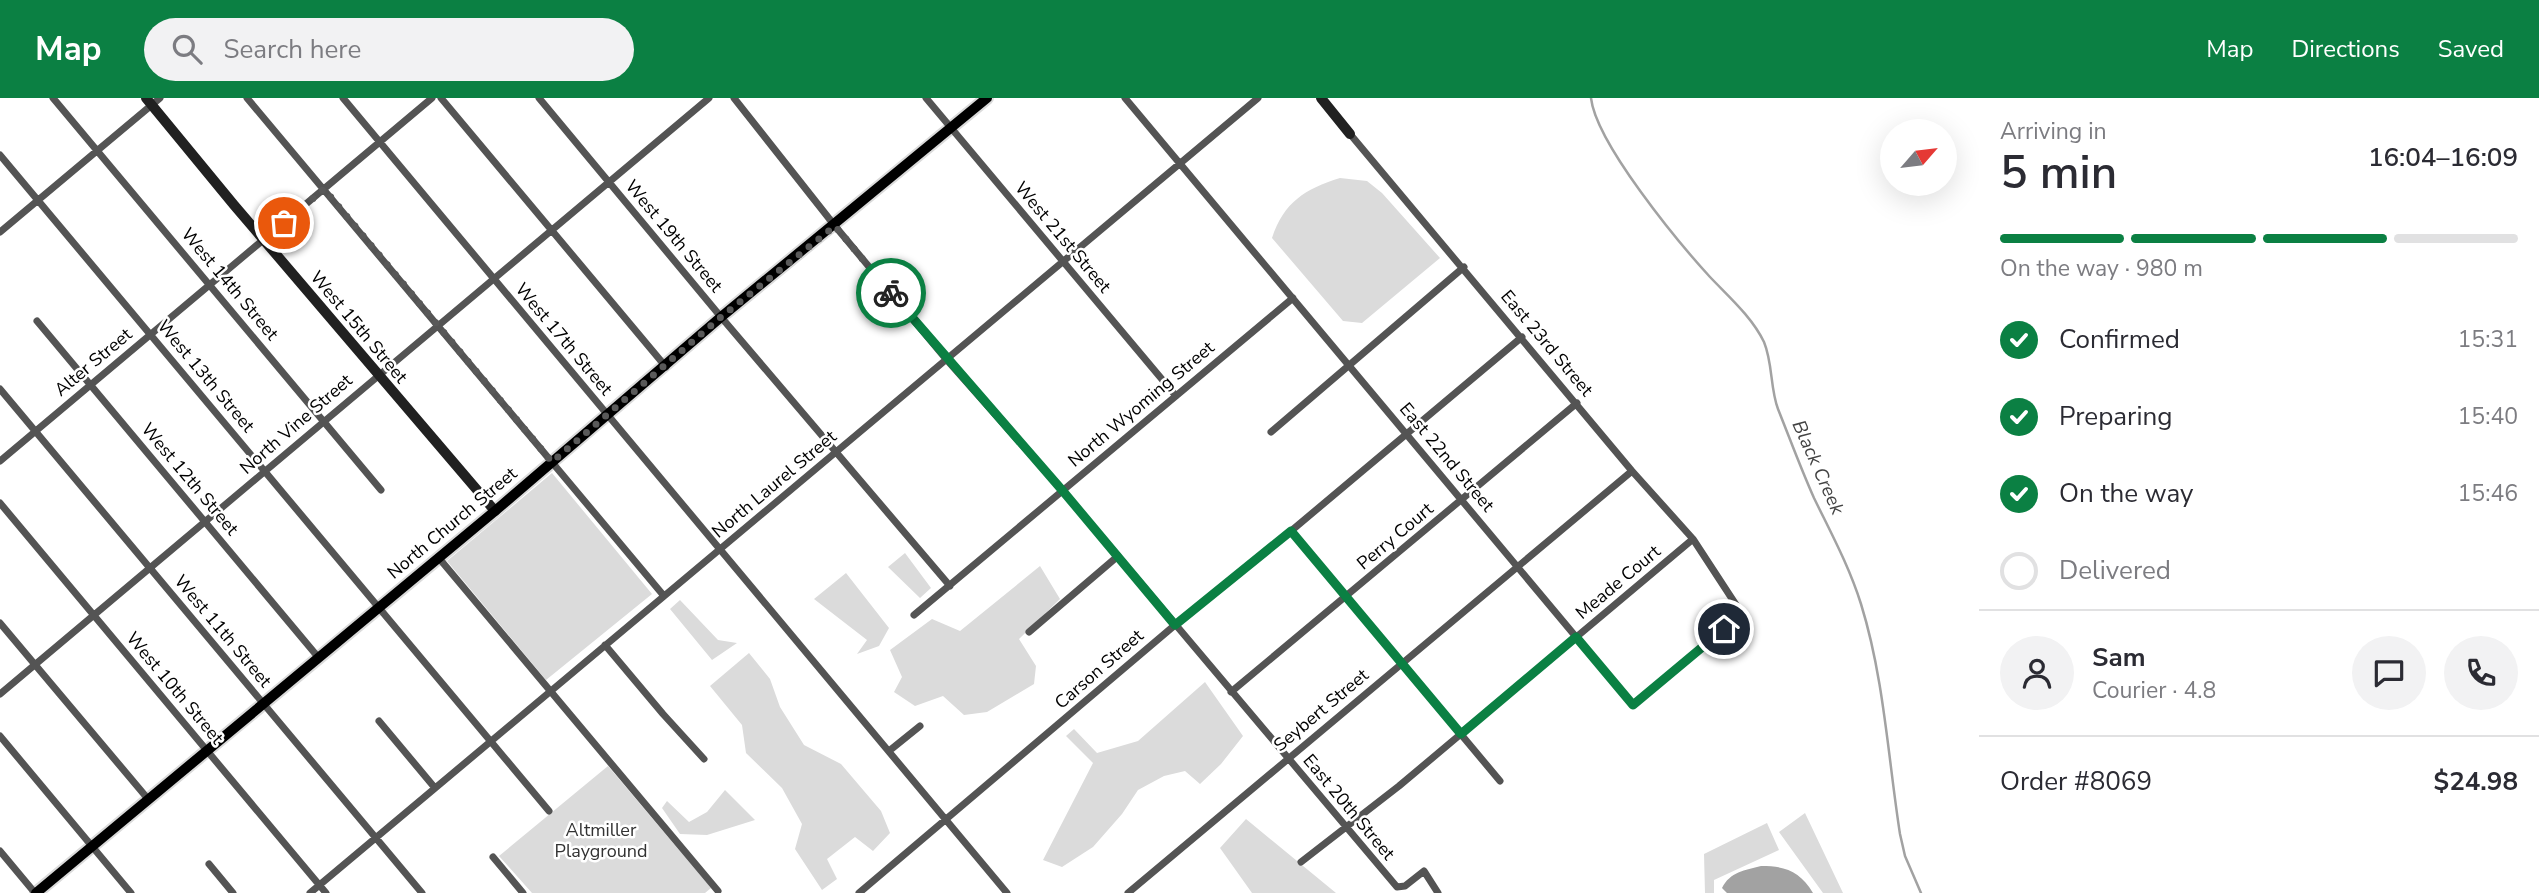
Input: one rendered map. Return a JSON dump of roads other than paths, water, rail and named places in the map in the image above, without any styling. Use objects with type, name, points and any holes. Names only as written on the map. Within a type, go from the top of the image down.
[{"type":"main road","name":"North Church Street","points":[[35,893],[495,511],[666,367],[721,317],[835,226],[987,98]]},
{"type":"main road","name":"East 23rd Street","points":[[1321,98],[1350,134]]},
{"type":"main road","name":"West 15th Street","points":[[152,100],[264,240],[495,511]]},
{"type":"street","name":"West 14th Street","points":[[53,98],[382,490]]},
{"type":"street","points":[[247,98],[664,596]]},
{"type":"street","name":"West 17th Street","points":[[342,98],[1007,893]]},
{"type":"street","name":"Alter Street","points":[[0,461],[432,98]]},
{"type":"street","points":[[441,98],[666,367]]},
{"type":"street","name":"West 19th Street","points":[[539,98],[950,586]]},
{"type":"street","name":"North Vine Street","points":[[0,694],[709,98]]},
{"type":"street","name":"East 20th Street","points":[[734,98],[835,226],[946,359],[1062,490],[1397,887],[1405,887],[1424,871],[1438,893]]},
{"type":"street","name":"West 21st Street","points":[[926,98],[1175,396]]},
{"type":"street","name":"East 22nd Street","points":[[1125,98],[1633,705]]},
{"type":"street","name":"North Laurel Street","points":[[310,893],[1258,98]]},
{"type":"street","points":[[0,232],[97,152],[152,100]]},
{"type":"street","name":"East 23rd Street","points":[[1350,134],[1632,471],[1693,539],[1742,614],[1633,705]]},
{"type":"street","name":"West 13th Street","points":[[0,155],[548,811]]},
{"type":"street","points":[[1271,432],[1464,267]]},
{"type":"street","name":"North Wyoming Street","points":[[914,615],[1293,298]]},
{"type":"street","name":"West 12th Street","points":[[37,321],[318,657]]},
{"type":"street","name":"Carson Street","points":[[859,893],[1175,625],[1522,337]]},
{"type":"street","name":"West 11th Street","points":[[0,389],[422,893]]},
{"type":"street","name":"Perry Court","points":[[1231,692],[1577,403]]},
{"type":"street","name":"Seybert Street","points":[[1128,893],[1632,471]]},
{"type":"street","name":"West 10th Street","points":[[0,503],[326,893]]},
{"type":"street","points":[[1291,531],[1500,781]]},
{"type":"street","name":"Meade Court","points":[[1301,862],[1399,786],[1693,539]]},
{"type":"street","points":[[1030,632],[1118,556]]},
{"type":"street","points":[[438,557],[718,891]]},
{"type":"street","points":[[0,623],[148,799]]},
{"type":"street","points":[[605,645],[704,759]]},
{"type":"street","points":[[379,721],[435,788]]},
{"type":"street","points":[[889,751],[920,726]]},
{"type":"street","points":[[0,736],[131,893]]},
{"type":"street","points":[[0,851],[35,893]]},
{"type":"street","points":[[493,857],[523,893]]},
{"type":"street","points":[[209,864],[233,893]]},
{"type":"waterway","name":"Black Creek","points":[[1591,98],[1607,140],[1640,191],[1696,261],[1747,316],[1764,342],[1778,409],[1809,487],[1845,563],[1869,632],[1880,689],[1900,834],[1905,856],[1921,893]]},
{"type":"park label","name":"Altmiller Playground","points":[[601,840]]}]
